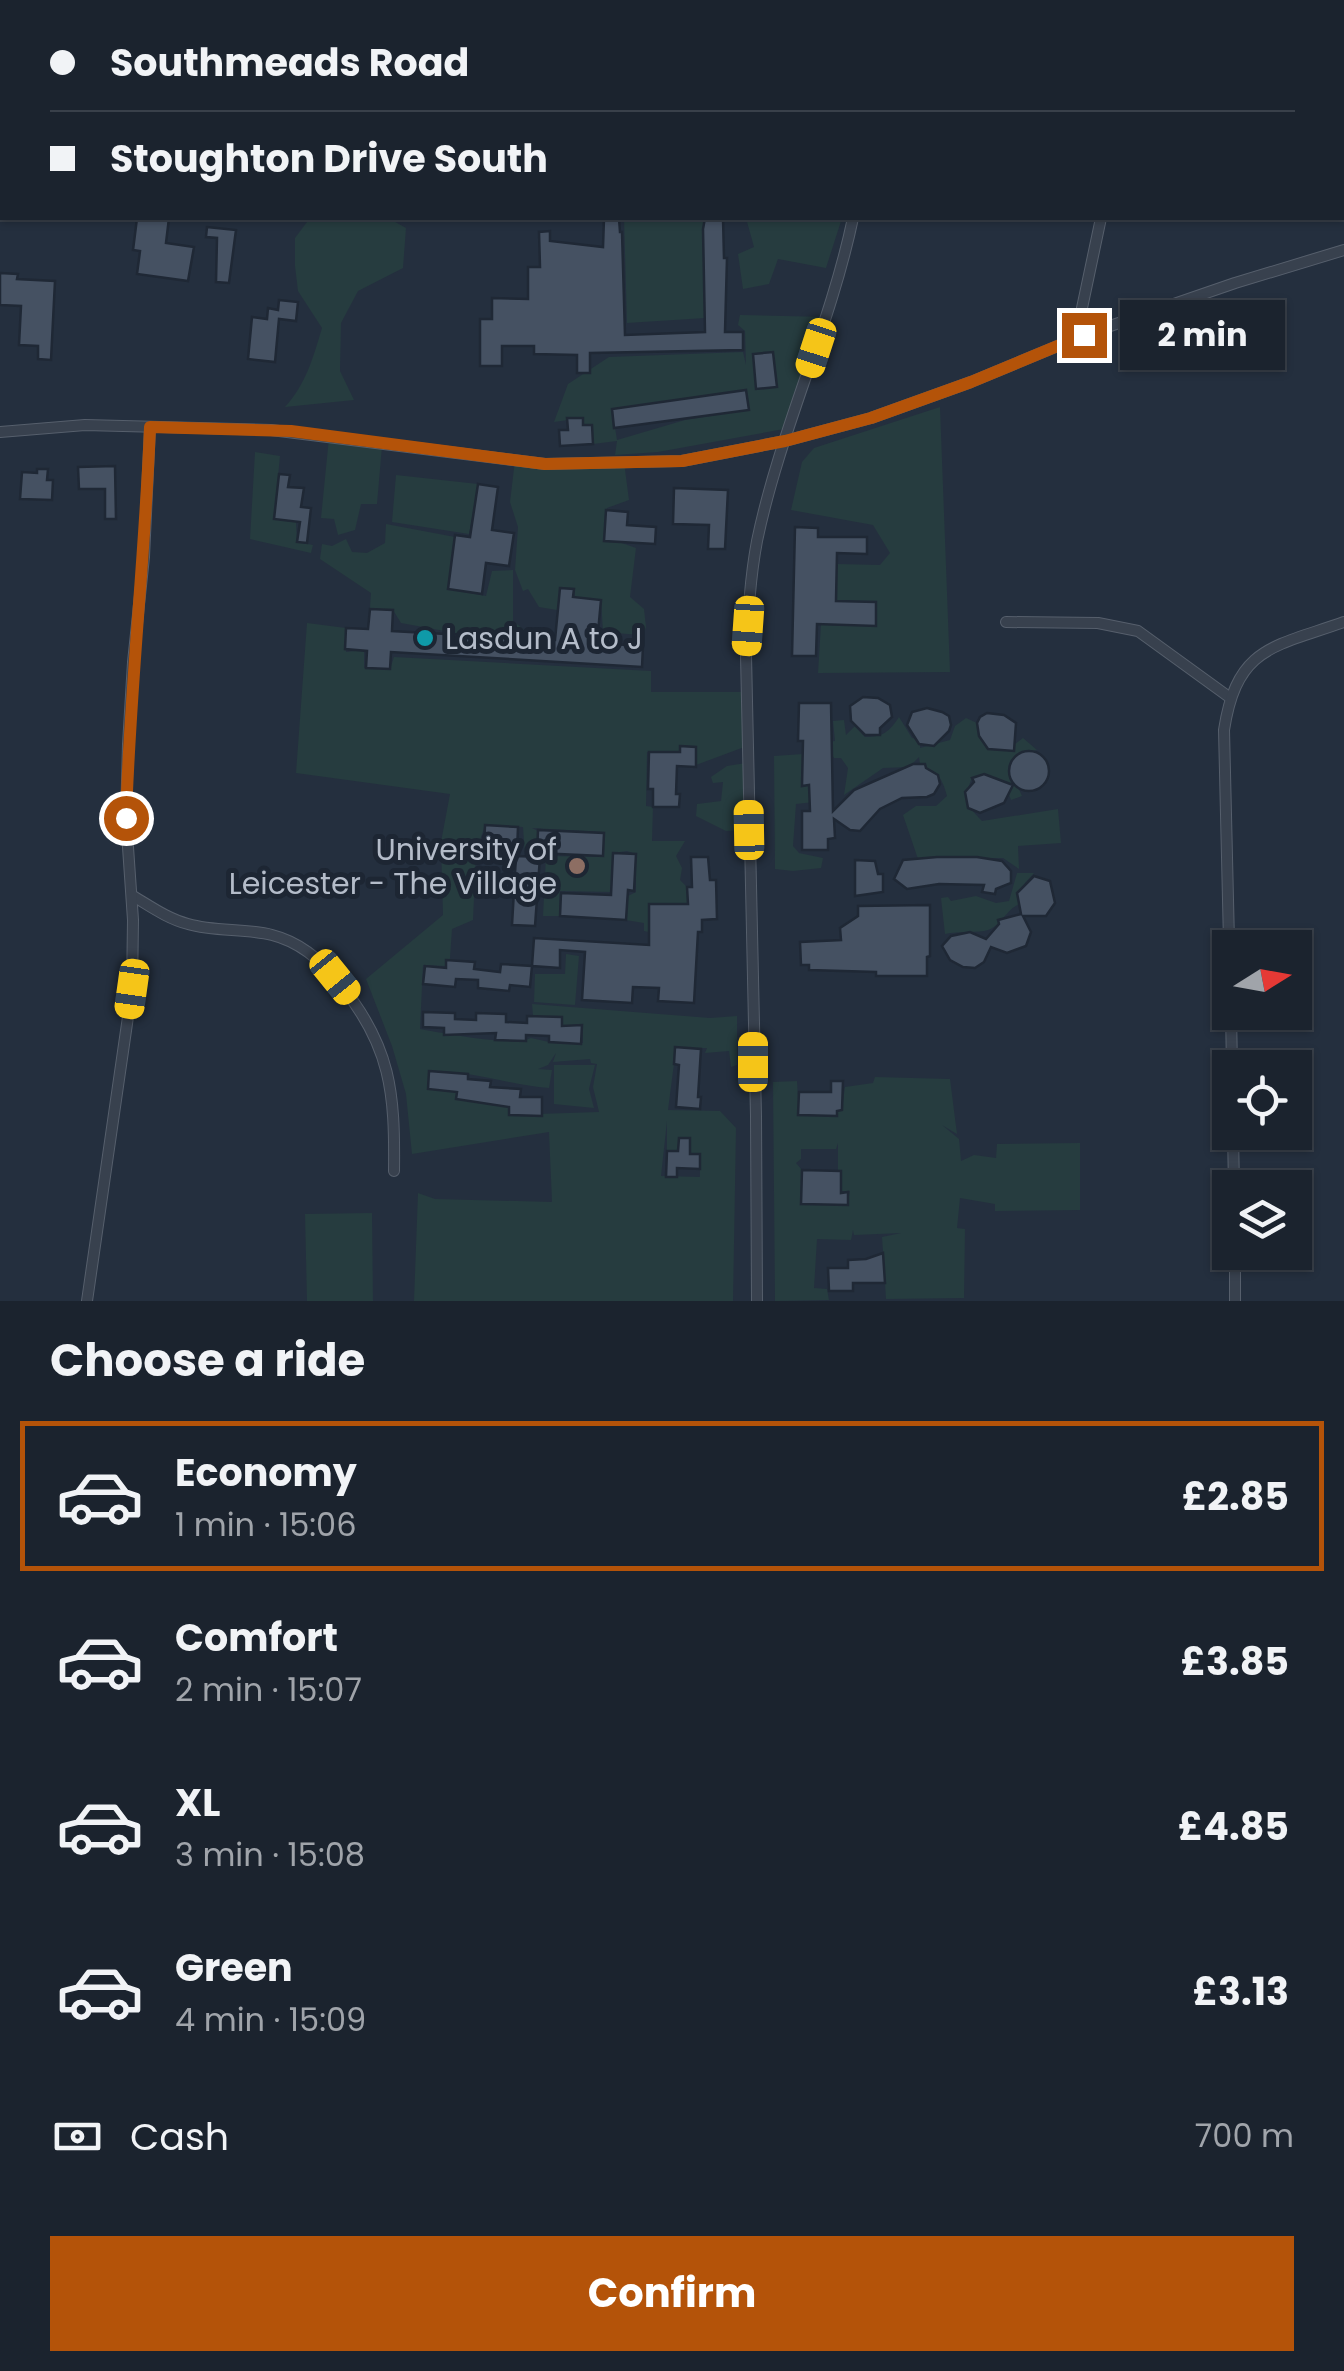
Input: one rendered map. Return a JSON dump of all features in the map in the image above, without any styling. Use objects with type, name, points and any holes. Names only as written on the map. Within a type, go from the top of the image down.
[{"type":"street","points":[[756,1301],[746,655],[758,540],[785,441],[833,299],[853,220]]},
{"type":"street","points":[[1084,335],[1082,308],[1100,220]]},
{"type":"street","points":[[0,432],[84,425],[291,431],[545,464],[682,461],[785,441],[871,418],[1084,335],[1236,282],[1344,250]]},
{"type":"street","points":[[87,1301],[132,989],[132,896],[126,838],[128,744],[150,427]]},
{"type":"street","points":[[1006,622],[1098,623],[1138,631],[1229,697]]},
{"type":"street","points":[[1229,930],[1224,730],[1229,697],[1248,666],[1264,650],[1344,622]]},
{"type":"street","points":[[132,896],[189,925],[241,929],[288,940],[335,977],[371,1025],[386,1060],[393,1092],[394,1171]]},
{"type":"street","points":[[1235,1270],[1235,1301]]},
{"type":"green space","points":[[308,220],[392,220],[406,228],[403,268],[358,291],[341,323],[340,371],[354,400],[285,407],[304,380],[322,328],[298,291],[295,238]]},
{"type":"green space","points":[[624,220],[704,220],[705,318],[627,323]]},
{"type":"green space","points":[[747,220],[841,220],[826,268],[778,259],[769,284],[743,289],[738,254],[754,247]]},
{"type":"green space","points":[[740,315],[827,317],[795,390],[784,429],[658,452],[615,455],[617,441],[593,444],[592,425],[583,425],[582,418],[554,422],[568,384],[609,357],[743,352],[746,365],[745,331],[738,325]],"holes":[[[746,390],[748,410],[685,420],[617,440],[612,409]]]},
{"type":"green space","points":[[940,407],[950,672],[818,673],[821,624],[877,626],[875,602],[815,601],[837,564],[880,565],[890,553],[873,525],[791,510],[802,462],[814,448]]},
{"type":"green space","points":[[329,438],[382,446],[377,504],[361,504],[355,530],[338,535],[334,519],[321,518]]},
{"type":"green space","points":[[255,452],[280,456],[274,518],[296,522],[297,542],[313,545],[311,553],[250,539]]},
{"type":"green space","points":[[515,460],[624,462],[629,500],[607,508],[605,537],[636,548],[630,597],[644,609],[646,627],[642,638],[603,632],[601,600],[575,598],[574,589],[560,588],[557,610],[539,607],[528,589],[523,591],[515,570],[518,527],[510,502]]},
{"type":"green space","points":[[396,475],[478,484],[469,534],[392,522]]},
{"type":"green space","points":[[386,524],[455,537],[448,589],[486,596],[492,571],[513,570],[513,621],[532,636],[472,636],[401,623],[393,610],[370,608],[371,593],[320,559],[322,544],[332,546],[346,539],[352,552],[367,553],[385,543]]},
{"type":"green space","points":[[307,623],[346,628],[346,652],[364,650],[364,668],[390,669],[394,657],[651,671],[651,692],[746,692],[747,746],[696,765],[696,747],[680,746],[680,752],[647,752],[646,806],[653,807],[652,841],[685,841],[676,856],[688,903],[650,904],[649,932],[644,931],[644,923],[626,920],[628,896],[636,892],[636,854],[627,851],[613,853],[612,892],[560,891],[559,916],[543,916],[546,856],[602,857],[604,832],[532,828],[538,831],[537,853],[525,856],[523,827],[485,825],[476,853],[473,920],[452,929],[446,966],[423,965],[420,1029],[494,1040],[531,1038],[583,1043],[582,1025],[562,1026],[561,1017],[533,1016],[532,1004],[710,1018],[737,1016],[737,1065],[731,1067],[729,1051],[705,1053],[707,1048],[676,1048],[668,1110],[720,1111],[736,1128],[733,1301],[414,1301],[418,1193],[435,1199],[552,1202],[549,1132],[412,1154],[406,1094],[366,979],[443,915],[441,842],[450,794],[296,773]],"holes":[[[556,1053],[553,1062],[590,1059],[597,1064],[593,1087],[599,1112],[509,1115],[509,1107],[456,1098],[457,1092],[428,1089],[430,1071],[549,1088],[552,1070],[538,1069],[548,1065]],[[667,1121],[667,1151],[678,1151],[679,1138],[690,1138],[690,1154],[700,1155],[700,1177],[661,1176]]]},
{"type":"green space","points":[[899,717],[912,738],[920,739],[920,748],[950,740],[955,726],[966,718],[977,723],[979,736],[989,749],[1006,751],[1023,738],[1037,750],[1022,753],[1017,765],[1011,765],[1010,779],[1015,780],[1022,796],[1011,800],[1005,784],[995,777],[988,779],[986,774],[972,778],[968,801],[982,821],[1058,809],[1061,843],[1018,846],[1019,869],[1003,858],[918,859],[903,815],[916,806],[936,806],[947,796],[938,775],[920,764],[919,757],[909,767],[883,768],[844,795],[848,768],[841,758],[834,758],[825,742],[835,741],[833,721],[844,720],[846,735],[855,726],[865,737],[871,737],[885,733]]},
{"type":"green space","points":[[803,754],[802,785],[809,785],[814,802],[796,804],[793,846],[799,853],[823,858],[821,868],[775,869],[774,756]]},
{"type":"green space","points":[[746,763],[749,830],[726,831],[696,816],[697,804],[721,801],[723,782],[713,783],[711,777],[727,766]]},
{"type":"green space","points":[[1017,873],[1034,873],[1025,883],[1020,904],[993,928],[945,934],[941,898],[951,901],[976,896],[996,903],[1009,901]]},
{"type":"green space","points":[[566,954],[579,956],[575,1005],[534,1002],[535,974],[565,974]]},
{"type":"green space","points":[[554,1065],[595,1065],[589,1089],[594,1108],[554,1104]]},
{"type":"green space","points":[[875,1077],[950,1079],[957,1134],[942,1125],[959,1139],[961,1161],[974,1155],[996,1158],[997,1144],[1080,1143],[1080,1210],[995,1211],[995,1204],[960,1198],[957,1228],[965,1229],[964,1298],[886,1299],[882,1237],[901,1233],[854,1235],[853,1230],[851,1240],[817,1239],[814,1288],[827,1289],[829,1300],[775,1301],[773,1082],[797,1081],[799,1114],[836,1116],[836,1110],[842,1109],[845,1087],[873,1083]],"holes":[[[838,1143],[838,1171],[841,1170],[841,1191],[850,1191],[847,1205],[801,1204],[802,1170],[796,1163],[801,1159],[801,1149],[836,1149]]]},
{"type":"green space","points":[[372,1213],[373,1301],[307,1301],[305,1214]]},
{"type":"building","points":[[137,220],[169,220],[166,243],[194,247],[188,281],[137,274],[140,251],[133,250]]},
{"type":"building","points":[[604,220],[619,220],[625,335],[705,332],[703,229],[705,220],[723,220],[727,258],[725,332],[743,332],[743,350],[590,353],[590,373],[577,373],[577,355],[534,354],[534,346],[502,346],[502,366],[480,366],[480,319],[492,319],[492,298],[528,299],[528,267],[540,267],[539,232],[550,231],[550,241],[603,247]]},
{"type":"building","points":[[207,227],[236,230],[229,283],[216,282],[217,238],[206,237]]},
{"type":"building","points":[[0,273],[18,274],[17,279],[55,281],[51,360],[38,359],[38,346],[19,345],[21,306],[0,305]]},
{"type":"building","points":[[279,300],[298,302],[296,321],[279,319],[275,362],[248,359],[252,317],[267,319],[268,308],[278,310]]},
{"type":"building","points":[[773,352],[777,387],[756,389],[753,354]]},
{"type":"building","points":[[746,390],[749,410],[614,428],[612,409]]},
{"type":"building","points":[[567,418],[583,418],[583,425],[592,425],[593,444],[560,446],[559,430],[568,430]]},
{"type":"building","points":[[115,466],[116,519],[105,519],[105,489],[79,489],[78,467]]},
{"type":"building","points":[[37,469],[48,469],[47,480],[53,480],[52,500],[20,499],[22,472],[37,473]]},
{"type":"building","points":[[279,474],[290,475],[288,487],[304,488],[301,507],[311,508],[307,543],[297,542],[300,522],[274,519]]},
{"type":"building","points":[[478,484],[498,487],[492,530],[514,533],[509,566],[486,563],[482,594],[448,589],[455,535],[470,537]]},
{"type":"building","points":[[674,488],[728,490],[725,549],[708,549],[709,525],[673,524]]},
{"type":"building","points":[[606,510],[628,512],[627,525],[656,527],[655,544],[604,541]]},
{"type":"building","points":[[795,527],[818,528],[818,537],[867,537],[867,554],[837,553],[836,601],[876,602],[876,626],[817,624],[816,656],[792,656]]},
{"type":"building","name":"Lasdun A to J","points":[[560,588],[574,589],[573,597],[601,600],[597,643],[643,646],[642,667],[391,652],[390,669],[366,668],[367,651],[345,649],[346,628],[368,629],[370,609],[393,610],[392,631],[555,640]]},
{"type":"building","points":[[863,697],[878,698],[890,705],[892,717],[880,728],[880,735],[865,735],[851,721],[850,706]]},
{"type":"building","points":[[799,703],[831,703],[833,811],[854,790],[913,764],[925,764],[938,775],[940,784],[934,794],[902,798],[880,809],[860,831],[850,830],[834,819],[835,838],[828,839],[828,850],[802,850],[802,811],[810,811],[809,785],[802,786]]},
{"type":"building","points":[[927,708],[949,716],[951,725],[934,746],[919,744],[907,725],[912,712]]},
{"type":"building","points":[[987,713],[1004,715],[1016,723],[1014,751],[988,749],[979,736],[977,723]]},
{"type":"building","points":[[680,746],[696,747],[696,767],[677,766],[679,807],[653,807],[653,789],[648,789],[649,752],[680,752]]},
{"type":"building","points":[[1029,751],[1043,757],[1049,771],[1043,785],[1029,791],[1015,785],[1009,771],[1015,757]]},
{"type":"building","points":[[984,774],[1013,785],[1004,803],[980,813],[968,808],[965,792],[974,782],[972,778]]},
{"type":"building","points":[[485,825],[518,827],[517,852],[484,850]]},
{"type":"building","points":[[538,830],[604,833],[603,856],[537,853]]},
{"type":"building","points":[[613,853],[636,854],[634,891],[628,890],[626,920],[560,916],[561,893],[611,895]]},
{"type":"building","points":[[516,856],[540,857],[535,926],[512,925]]},
{"type":"building","points":[[691,857],[708,857],[710,880],[716,880],[717,919],[702,920],[702,932],[698,932],[694,1003],[658,1001],[659,988],[633,987],[632,1003],[582,1000],[585,952],[560,950],[560,968],[532,966],[534,938],[649,945],[649,904],[688,904]]},
{"type":"building","points":[[937,857],[1002,861],[1011,871],[1011,883],[996,889],[995,894],[982,892],[984,885],[939,884],[907,889],[894,879],[903,860]]},
{"type":"building","points":[[855,860],[875,861],[878,874],[883,874],[883,892],[855,896]]},
{"type":"building","points":[[1034,876],[1050,881],[1055,903],[1046,916],[1023,916],[1031,932],[1026,946],[1007,953],[991,947],[984,962],[975,968],[950,960],[942,946],[951,936],[970,932],[986,939],[998,920],[1021,914],[1017,893]]},
{"type":"building","points":[[930,905],[927,976],[876,976],[876,972],[809,970],[809,965],[801,965],[800,942],[841,940],[840,928],[858,916],[858,906]]},
{"type":"building","points":[[446,960],[475,962],[474,969],[500,972],[501,964],[532,966],[530,987],[510,985],[509,991],[478,988],[478,980],[456,979],[455,987],[423,984],[425,966],[446,968]]},
{"type":"building","points":[[423,1012],[455,1013],[455,1019],[476,1020],[476,1013],[506,1014],[506,1022],[527,1023],[527,1016],[562,1017],[562,1026],[582,1025],[581,1044],[549,1042],[549,1036],[526,1035],[526,1041],[495,1040],[496,1033],[444,1035],[444,1028],[423,1027]]},
{"type":"building","points":[[675,1047],[701,1049],[700,1109],[676,1107],[679,1065],[674,1064]]},
{"type":"building","points":[[429,1071],[468,1074],[468,1079],[491,1081],[490,1087],[521,1089],[520,1097],[542,1097],[542,1116],[509,1115],[509,1107],[456,1099],[457,1092],[428,1089]]},
{"type":"building","points":[[831,1081],[843,1081],[842,1110],[837,1111],[837,1116],[798,1115],[799,1092],[831,1092]]},
{"type":"building","points":[[679,1138],[690,1138],[690,1154],[700,1154],[700,1169],[677,1168],[677,1177],[666,1177],[667,1151],[678,1151]]},
{"type":"building","points":[[802,1170],[841,1171],[841,1193],[848,1192],[848,1205],[801,1204]]},
{"type":"building","points":[[883,1253],[885,1283],[853,1283],[853,1291],[829,1291],[828,1268],[848,1268],[848,1260]]},
{"type":"place","name":"Lasdun A to J","points":[[425,638]]},
{"type":"place","name":"University of Leicester - The Village","points":[[577,866]]},
{"type":"route","points":[[126,818],[131,685],[144,556],[150,427],[291,431],[545,464],[682,461],[785,441],[871,418],[1084,335]]}]
